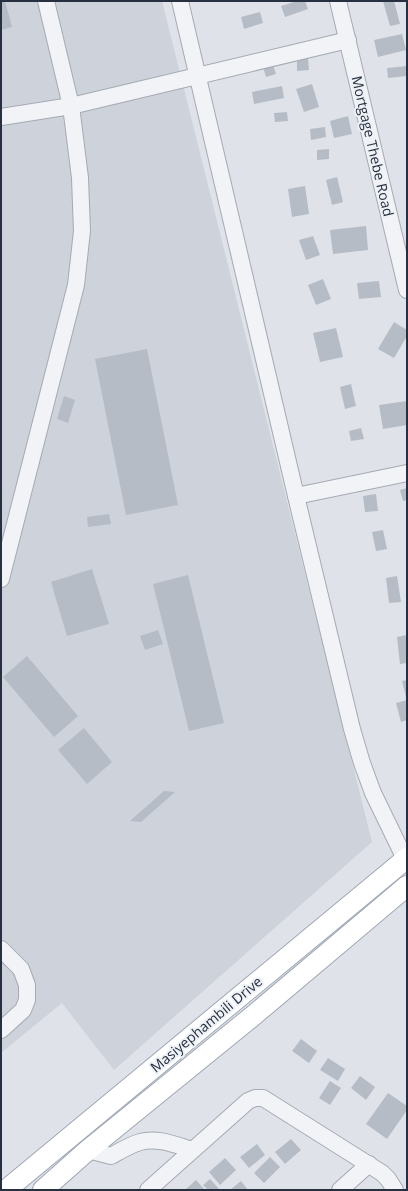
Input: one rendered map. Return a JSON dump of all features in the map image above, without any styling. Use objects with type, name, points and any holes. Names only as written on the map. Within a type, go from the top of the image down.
[{"type":"main road","name":"Masiyephambili Drive","points":[[6,1190],[406,860]]},
{"type":"main road","name":"Masiyephambili Drive","points":[[43,1190],[88,1150],[407,886]]},
{"type":"street","points":[[1,579],[76,285],[82,231],[80,178],[71,106],[46,1]]},
{"type":"street","points":[[180,1],[352,728],[362,763],[373,793],[406,860]]},
{"type":"street","name":"Mortgage Thebe Road","points":[[338,1],[407,290]]},
{"type":"street","points":[[1,117],[71,106],[348,40]]},
{"type":"street","points":[[296,496],[407,473]]},
{"type":"street","points":[[1,949],[21,969],[27,985],[27,1000],[23,1010],[1,1030]]},
{"type":"street","points":[[148,1190],[248,1101],[255,1098],[263,1098],[369,1164],[388,1179],[395,1190]]},
{"type":"street","points":[[88,1150],[111,1156],[134,1144],[149,1141],[162,1142],[192,1150]]},
{"type":"street","points":[[340,1190],[369,1164]]},
{"type":"shaded area","points":[[1,1],[162,1],[372,842],[114,1070],[62,1003],[1,1053]]},
{"type":"building","points":[[1,1],[5,1],[12,27],[1,30]]},
{"type":"building","points":[[297,1],[305,1],[308,9],[285,17],[281,6]]},
{"type":"building","points":[[383,1],[394,1],[400,24],[390,26]]},
{"type":"building","points":[[260,12],[263,23],[244,29],[241,17]]},
{"type":"building","points":[[402,34],[406,50],[378,57],[374,40]]},
{"type":"building","points":[[308,58],[309,70],[297,71],[297,59]]},
{"type":"building","points":[[273,65],[276,74],[266,77],[263,67]]},
{"type":"building","points":[[407,66],[407,76],[388,78],[387,68]]},
{"type":"building","points":[[312,84],[319,107],[304,112],[296,89]]},
{"type":"building","points":[[282,86],[284,98],[254,104],[252,92]]},
{"type":"building","points":[[287,112],[288,121],[275,122],[274,113]]},
{"type":"building","points":[[348,116],[352,134],[334,138],[330,121]]},
{"type":"building","points":[[325,127],[326,137],[311,140],[310,129]]},
{"type":"building","points":[[329,149],[329,159],[317,160],[317,150]]},
{"type":"building","points":[[337,177],[343,202],[332,205],[326,180]]},
{"type":"building","points":[[305,186],[309,214],[292,217],[288,189]]},
{"type":"building","points":[[366,226],[368,250],[333,254],[330,230]]},
{"type":"building","points":[[313,236],[320,255],[306,260],[299,240]]},
{"type":"building","points":[[323,279],[331,299],[316,305],[308,285]]},
{"type":"building","points":[[379,281],[381,297],[359,299],[357,283]]},
{"type":"building","points":[[394,322],[407,330],[407,336],[394,358],[378,349]]},
{"type":"building","points":[[336,328],[343,357],[320,362],[313,333]]},
{"type":"building","points":[[147,349],[178,505],[126,515],[95,359]]},
{"type":"building","points":[[351,384],[356,406],[345,409],[340,387]]},
{"type":"building","points":[[64,396],[75,400],[68,423],[57,419]]},
{"type":"building","points":[[407,401],[407,425],[383,429],[379,405]]},
{"type":"building","points":[[361,428],[364,439],[351,441],[349,431]]},
{"type":"building","points":[[407,488],[407,500],[403,501],[400,490]]},
{"type":"building","points":[[376,494],[378,511],[365,512],[363,496]]},
{"type":"building","points":[[109,514],[111,524],[88,527],[87,517]]},
{"type":"building","points":[[383,530],[387,549],[376,551],[372,532]]},
{"type":"building","points":[[92,569],[109,624],[67,636],[51,582]]},
{"type":"building","points":[[188,575],[224,723],[189,731],[153,584]]},
{"type":"building","points":[[397,576],[401,602],[389,603],[386,578]]},
{"type":"building","points":[[158,630],[163,644],[145,650],[140,636]]},
{"type":"building","points":[[407,635],[407,663],[400,664],[397,637]]},
{"type":"building","points":[[27,656],[78,716],[54,737],[3,677]]},
{"type":"building","points":[[407,680],[407,697],[406,697],[402,681]]},
{"type":"building","points":[[407,700],[407,720],[401,722],[396,703]]},
{"type":"building","points":[[84,728],[112,762],[87,784],[58,750]]},
{"type":"building","points":[[164,791],[175,792],[141,822],[130,821]]},
{"type":"building","points":[[301,1039],[317,1051],[309,1063],[292,1051]]},
{"type":"building","points":[[328,1058],[345,1069],[338,1081],[320,1070]]},
{"type":"building","points":[[360,1076],[375,1087],[366,1100],[351,1088]]},
{"type":"building","points":[[330,1081],[341,1088],[330,1105],[319,1098]]},
{"type":"building","points":[[388,1093],[407,1106],[407,1110],[387,1139],[366,1124]]},
{"type":"building","points":[[291,1139],[301,1150],[285,1164],[275,1152]]},
{"type":"building","points":[[257,1144],[265,1155],[249,1168],[240,1157]]},
{"type":"building","points":[[270,1157],[280,1167],[264,1183],[254,1173]]},
{"type":"building","points":[[225,1158],[236,1170],[220,1185],[209,1172]]},
{"type":"building","points":[[210,1179],[220,1190],[208,1190],[203,1185]]},
{"type":"building","points":[[196,1180],[205,1190],[185,1190]]},
{"type":"building","points":[[241,1181],[248,1190],[230,1190]]}]
